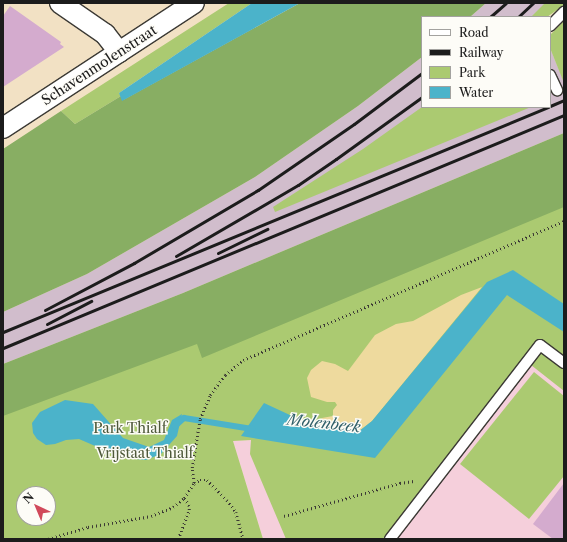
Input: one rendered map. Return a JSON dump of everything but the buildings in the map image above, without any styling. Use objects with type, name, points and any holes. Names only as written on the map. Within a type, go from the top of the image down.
[{"type":"street","points":[[60,3],[105,34],[119,52]]},
{"type":"street","name":"Schavenmolenstraat","points":[[3,128],[194,3]]},
{"type":"lane","points":[[551,25],[564,12]]},
{"type":"lane","points":[[551,76],[557,90]]},
{"type":"lane","points":[[390,539],[540,345],[564,363]]},
{"type":"path","points":[[194,483],[192,468],[200,418],[210,395],[225,375],[243,360],[564,221]]},
{"type":"path","points":[[48,539],[88,528],[151,516],[173,507],[184,498],[194,483],[200,480],[207,480],[227,500],[236,512],[243,539]]},
{"type":"path","points":[[284,516],[400,483],[416,481],[428,490]]},
{"type":"path","points":[[178,539],[189,510],[189,506],[184,498]]},
{"type":"shaded area","points":[[486,3],[554,3],[540,16],[471,16]]},
{"type":"shaded area","points":[[551,50],[564,82],[564,133],[183,293],[3,364],[3,312],[87,274],[255,177],[358,106],[421,58],[421,108],[551,108]]},
{"type":"shaded area","points":[[564,332],[564,539],[263,539],[233,441],[253,440]]},
{"type":"green space","points":[[229,3],[252,3],[119,93],[121,96],[75,124],[61,111]]},
{"type":"green space","points":[[300,3],[486,3],[471,16],[421,16],[421,58],[358,106],[255,177],[87,274],[3,312],[3,149],[61,111],[75,124],[121,96],[123,100]]},
{"type":"green space","points":[[545,3],[564,3],[564,5],[548,16],[532,16]]},
{"type":"green space","points":[[564,21],[564,83],[551,50],[551,34]]},
{"type":"green space","points":[[421,108],[529,108],[275,212],[273,207],[363,149]]},
{"type":"green space","points":[[564,133],[564,207],[202,358],[197,344],[3,416],[3,364],[183,293]]},
{"type":"green space","name":"Park Thialf","points":[[564,148],[564,391],[531,365],[387,539],[286,539],[250,454],[251,440],[233,441],[263,539],[3,539],[3,365]]},
{"type":"green space","points":[[534,372],[564,396],[564,476],[529,519],[460,464]]},
{"type":"sand","points":[[482,287],[372,421],[358,432],[318,424],[322,418],[333,416],[333,410],[337,405],[335,402],[327,402],[311,397],[307,378],[311,370],[322,361],[335,364],[348,371],[375,335],[396,324],[413,321],[461,295]]},
{"type":"water","points":[[252,3],[300,3],[122,101],[119,93]]},
{"type":"water","points":[[513,270],[564,304],[564,332],[507,295],[375,458],[241,436],[264,403],[305,422],[358,432],[372,421],[487,282]]},
{"type":"water","points":[[65,400],[93,404],[123,438],[149,447],[164,440],[172,420],[182,414],[177,436],[161,454],[146,460],[136,459],[109,452],[79,439],[66,440],[55,444],[46,445],[37,439],[33,433],[32,423],[40,412]]},
{"type":"waterway","name":"Molenbeek","points":[[175,426],[184,418],[252,429]]},
{"type":"railway","points":[[491,16],[506,3]]},
{"type":"railway","points":[[519,16],[533,3]]},
{"type":"railway","points":[[45,310],[134,263],[258,190],[354,124],[421,74]]},
{"type":"railway","points":[[176,256],[298,185],[421,98]]},
{"type":"railway","points":[[551,106],[564,100]]},
{"type":"railway","points":[[3,332],[546,108]]},
{"type":"railway","points":[[3,348],[564,115]]},
{"type":"railway","points":[[218,253],[267,229]]},
{"type":"railway","points":[[47,324],[91,301]]},
{"type":"park label","name":"Vrijstaat Thialf","points":[[145,453]]}]
